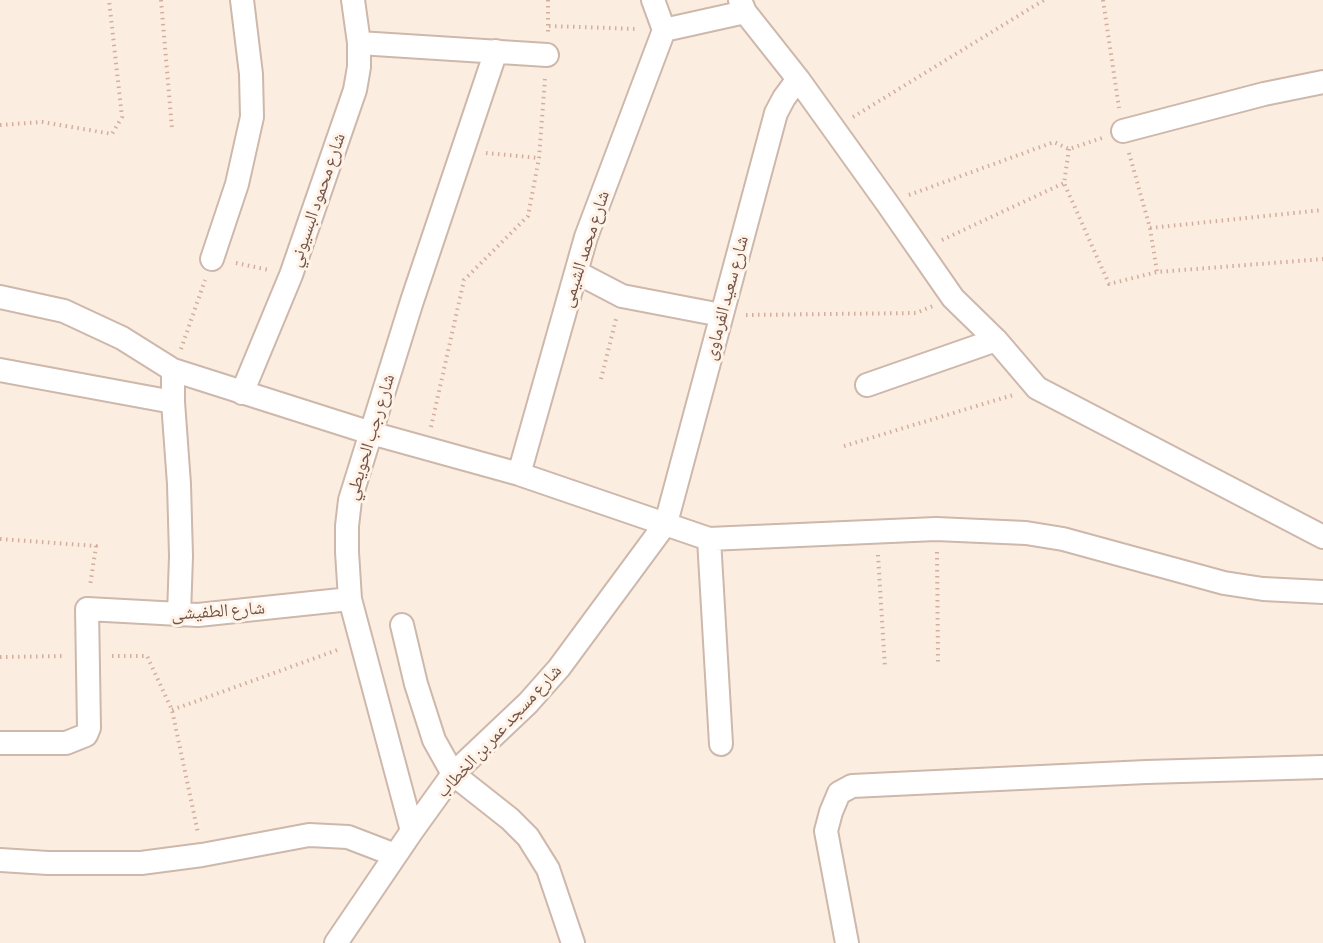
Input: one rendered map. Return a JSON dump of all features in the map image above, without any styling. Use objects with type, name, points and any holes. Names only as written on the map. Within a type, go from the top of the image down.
[{"type":"street","points":[[212,259],[237,184],[252,117],[251,74],[243,0]]},
{"type":"street","name":"شارع محمود البسيوني","points":[[242,393],[291,275],[355,90],[359,67],[359,43],[352,0]]},
{"type":"street","points":[[652,0],[664,30],[742,6],[888,203],[953,298],[996,340],[1037,388],[1323,537]]},
{"type":"street","name":"شارع محمد الشيمى","points":[[519,474],[576,272],[598,203],[664,30]]},
{"type":"street","points":[[359,43],[547,55]]},
{"type":"street","name":"شارع رجب الحويطي","points":[[411,831],[350,599],[346,552],[350,500],[461,151],[496,51]]},
{"type":"street","name":"شارع سعيد الفرماوى","points":[[666,523],[776,113],[798,79]]},
{"type":"street","points":[[1123,131],[1264,94],[1323,82]]},
{"type":"street","points":[[576,272],[622,296],[721,315]]},
{"type":"street","points":[[0,297],[64,311],[122,338],[173,370],[371,433],[519,474],[709,539],[936,529],[1026,533],[1063,539],[1224,583],[1263,589],[1323,592]]},
{"type":"street","points":[[867,385],[996,340]]},
{"type":"street","points":[[0,370],[173,402]]},
{"type":"street","points":[[173,370],[180,532],[179,615]]},
{"type":"street","name":"شارع مسجد عمر بن الخطاب","points":[[336,943],[411,831],[453,774],[528,703],[559,668],[666,523]]},
{"type":"street","points":[[709,539],[721,744]]},
{"type":"street","name":"شارع الطفيشى","points":[[87,609],[179,615],[217,614],[350,599]]},
{"type":"street","points":[[0,743],[66,743],[86,735],[89,728],[87,609]]},
{"type":"street","points":[[402,625],[416,684],[434,740],[453,774],[510,819],[528,837],[548,869],[573,943]]},
{"type":"street","points":[[847,943],[826,831],[839,793],[852,786],[1323,766]]},
{"type":"street","points":[[0,860],[48,863],[141,863],[202,855],[309,835],[348,837],[395,855]]},
{"type":"path","points":[[0,125],[42,122],[112,134],[122,117],[109,0]]},
{"type":"path","points":[[161,0],[172,129]]},
{"type":"path","points":[[426,447],[464,280],[528,216],[539,158],[549,26],[548,0]]},
{"type":"path","points":[[833,128],[1044,0]]},
{"type":"path","points":[[1102,0],[1123,131],[1150,228],[1157,272]]},
{"type":"path","points":[[549,26],[664,30]]},
{"type":"path","points":[[888,203],[1054,142],[1069,149],[1123,131]]},
{"type":"path","points":[[1069,149],[1064,183],[1109,284],[1157,272],[1323,259]]},
{"type":"path","points":[[461,151],[539,158]]},
{"type":"path","points":[[919,250],[1064,183]]},
{"type":"path","points":[[1150,228],[1323,210]]},
{"type":"path","points":[[173,370],[212,259],[291,275]]},
{"type":"path","points":[[600,380],[622,296]]},
{"type":"path","points":[[721,315],[916,313],[953,298]]},
{"type":"path","points":[[844,446],[1037,388]]},
{"type":"path","points":[[936,529],[938,662]]},
{"type":"path","points":[[877,531],[885,668]]},
{"type":"path","points":[[0,538],[96,546],[87,609]]},
{"type":"path","points":[[172,710],[360,641]]},
{"type":"path","points":[[0,657],[147,656],[172,710],[202,855]]}]
